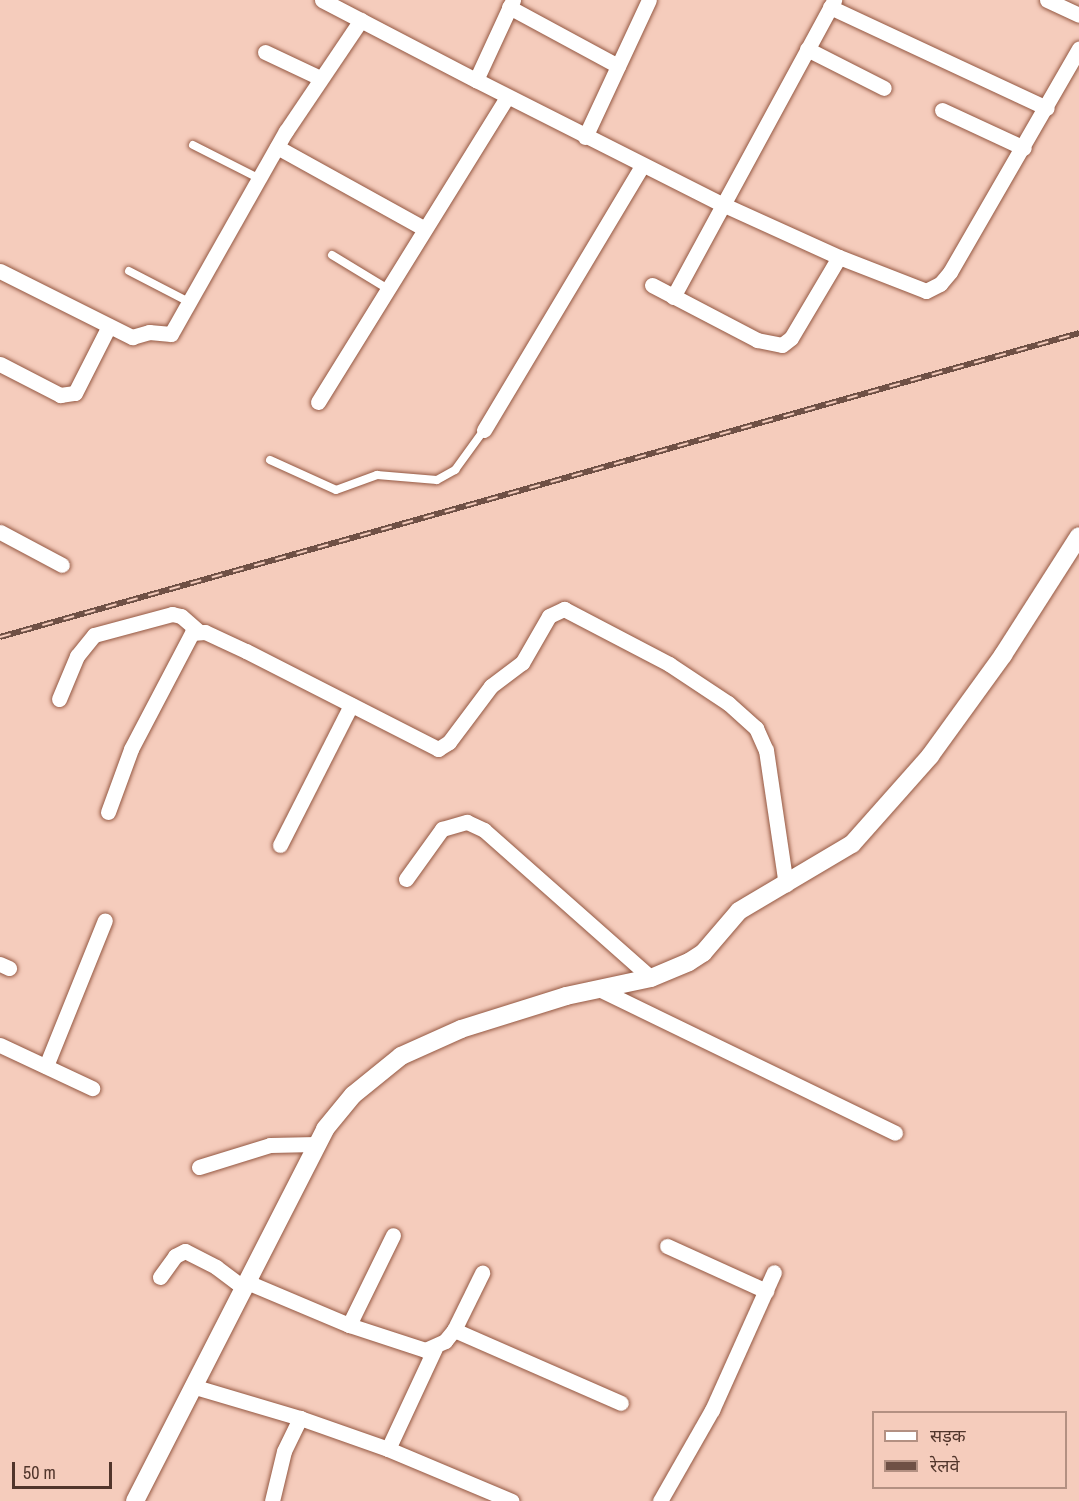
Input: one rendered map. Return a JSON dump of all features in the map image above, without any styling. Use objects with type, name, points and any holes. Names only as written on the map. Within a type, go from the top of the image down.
[{"type":"street","points":[[322,0],[585,137],[722,204],[910,287],[932,289],[950,272],[1024,148],[1079,49]]},
{"type":"street","points":[[585,137],[649,0]]},
{"type":"street","points":[[1047,0],[1079,15]]},
{"type":"street","points":[[674,297],[815,34],[829,2],[1047,108]]},
{"type":"street","points":[[476,80],[511,3],[618,66]]},
{"type":"street","points":[[0,271],[132,338],[149,332],[171,334],[191,303],[258,178],[320,78],[361,20]]},
{"type":"street","points":[[807,49],[884,88]]},
{"type":"street","points":[[265,52],[320,78]]},
{"type":"street","points":[[318,402],[507,97]]},
{"type":"street","points":[[942,110],[1024,148]]},
{"type":"street","points":[[277,147],[425,229]]},
{"type":"street","points":[[484,430],[642,166]]},
{"type":"street","points":[[651,285],[757,340],[782,345],[791,338],[839,257]]},
{"type":"street","points":[[0,364],[60,394],[75,393],[109,326]]},
{"type":"street","points":[[0,532],[62,565]]},
{"type":"street","points":[[135,1501],[316,1144],[353,1095],[401,1056],[506,1013],[651,978],[703,953],[739,911],[852,844],[930,756],[1003,656],[1079,536]]},
{"type":"street","points":[[58,699],[77,656],[94,634],[172,614],[182,616],[198,631],[351,705],[430,747],[444,748],[491,687],[522,663],[549,616],[556,610],[572,612],[686,674],[756,728],[766,750],[786,885]]},
{"type":"street","points":[[108,812],[135,741],[186,640],[198,631]]},
{"type":"street","points":[[280,844],[351,705]]},
{"type":"street","points":[[406,879],[442,830],[467,822],[483,831],[651,978]]},
{"type":"street","points":[[46,1066],[105,920]]},
{"type":"street","points":[[599,989],[895,1133]]},
{"type":"street","points":[[0,1045],[92,1088]]},
{"type":"street","points":[[199,1167],[270,1146],[316,1144]]},
{"type":"street","points":[[349,1325],[393,1235]]},
{"type":"street","points":[[667,1246],[766,1291]]},
{"type":"street","points":[[160,1277],[175,1256],[185,1251],[245,1285],[349,1325],[415,1347],[435,1348]]},
{"type":"street","points":[[660,1501],[712,1410],[774,1272]]},
{"type":"street","points":[[388,1449],[435,1348],[454,1330],[482,1273]]},
{"type":"street","points":[[454,1330],[621,1403]]},
{"type":"street","points":[[192,1386],[300,1418],[388,1449],[512,1501]]},
{"type":"street","points":[[272,1501],[284,1451],[300,1418]]},
{"type":"lane","points":[[193,145],[258,178]]},
{"type":"lane","points":[[332,255],[388,289]]},
{"type":"lane","points":[[129,271],[191,303]]},
{"type":"lane","points":[[270,460],[336,490],[377,475],[437,480],[455,470],[484,430]]},
{"type":"railway","points":[[0,637],[1079,333]]}]
